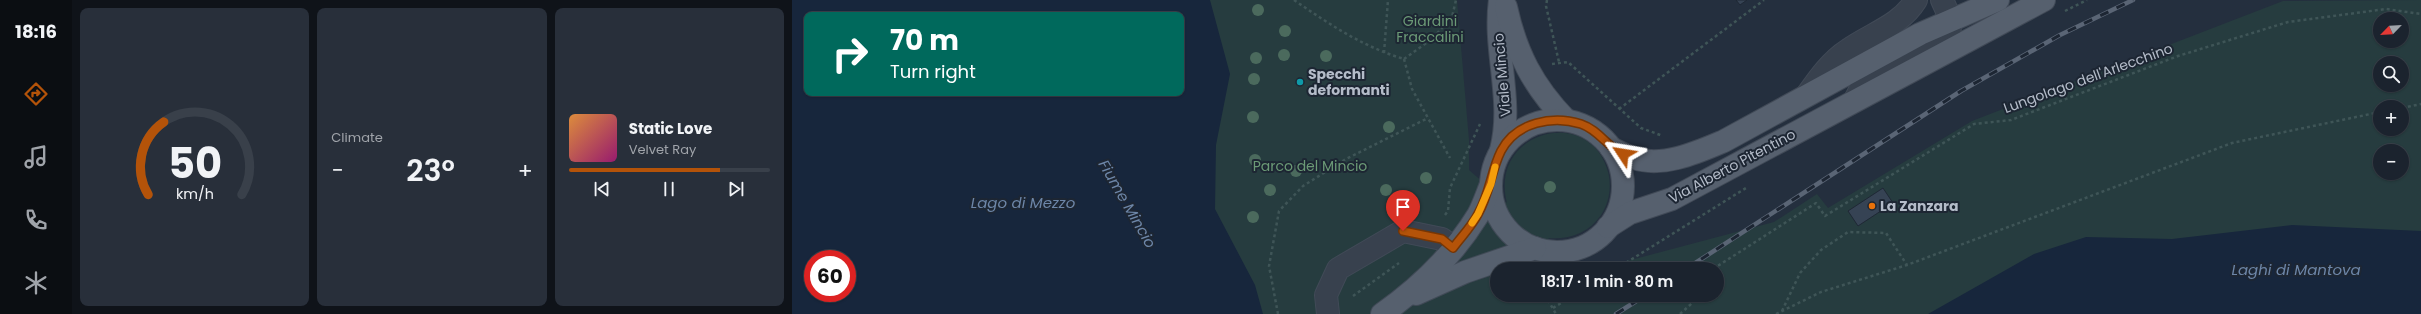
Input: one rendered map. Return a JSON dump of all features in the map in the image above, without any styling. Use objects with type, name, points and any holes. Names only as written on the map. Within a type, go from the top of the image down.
[{"type":"main road","name":"Viale Mincio","points":[[1500,0],[1498,33],[1506,106],[1505,137],[1501,150]]},
{"type":"main road","name":"Viale Mincio","points":[[1504,0],[1514,36],[1531,78],[1566,120]]},
{"type":"main road","name":"Via Alberto Pitentino","points":[[1611,148],[1636,159],[1664,161],[1701,151],[1724,141],[1920,34],[1998,0]]},
{"type":"main road","name":"Via Alberto Pitentino","points":[[1608,227],[1630,214],[1672,199],[2044,0]]},
{"type":"main road","points":[[1382,314],[1402,300],[1442,262],[1453,248],[1478,214],[1491,184],[1493,171],[1501,150],[1524,129],[1539,122],[1566,120],[1593,130],[1611,148],[1621,169],[1623,185],[1616,215],[1608,227],[1596,239],[1580,248],[1565,251],[1535,248],[1524,243],[1501,220],[1494,204],[1491,184]]},
{"type":"main road","points":[[1402,300],[1465,272],[1535,248]]},
{"type":"street","name":"Via Alberto Pitentino","points":[[1807,95],[1825,69],[1841,55],[1903,18],[1916,0]]},
{"type":"street","points":[[1942,0],[1951,20]]},
{"type":"street","name":"Via Alberto Pitentino","points":[[1855,100],[1861,88],[1870,79],[1947,37],[1951,30],[1951,20]]},
{"type":"street","points":[[1328,314],[1326,295],[1338,269],[1403,231],[1442,239],[1453,248]]},
{"type":"path","points":[[1294,0],[1341,32],[1384,53],[1404,60]]},
{"type":"path","points":[[1384,53],[1388,0]]},
{"type":"path","points":[[1404,60],[1432,39],[1452,17],[1456,0]]},
{"type":"path","points":[[1547,0],[1546,6],[1559,62]]},
{"type":"path","points":[[1619,110],[1764,0]]},
{"type":"path","name":"Lungolago dell'Arlecchino","points":[[1724,262],[1816,203],[1825,216],[1974,124],[2011,120],[2178,56],[2288,22],[2386,9],[2421,14]]},
{"type":"path","points":[[1404,60],[1412,89],[1450,158]]},
{"type":"path","points":[[1549,66],[1559,62],[1568,62],[1619,110],[1641,128],[1663,136]]},
{"type":"path","points":[[2409,107],[2421,104]]},
{"type":"path","points":[[1776,314],[1821,292],[1907,265],[2232,143],[2373,113]]},
{"type":"path","points":[[1278,314],[1269,266],[1279,211],[1303,186],[1334,167],[1428,118]]},
{"type":"path","points":[[1429,236],[1438,227],[1448,211],[1450,188],[1477,134],[1481,120]]},
{"type":"path","points":[[1627,262],[1731,198]]},
{"type":"path","points":[[1782,311],[1800,273],[1821,250],[1848,232],[1886,232],[1907,265]]},
{"type":"path","points":[[1328,314],[1403,260]]},
{"type":"path","points":[[1549,302],[1556,314]]},
{"type":"path","points":[[1553,308],[1563,302]]},
{"type":"path","points":[[1680,314],[1693,302]]},
{"type":"green space","name":"Parco del Mincio","points":[[792,0],[1457,0],[1469,140],[1469,170],[1507,203],[1505,178],[1512,158],[1526,144],[1544,135],[1563,133],[1582,138],[1598,151],[1608,172],[1610,183],[1608,200],[1604,210],[1596,221],[1578,234],[1563,238],[1548,238],[1576,262],[1490,262],[1490,302],[1724,302],[1724,262],[1623,262],[1774,222],[1817,194],[1828,208],[1972,121],[2283,1],[2421,0],[2421,314],[792,314]]},
{"type":"water","name":"Lago di Mezzo","points":[[792,0],[1210,0],[1230,74],[1216,145],[1215,209],[1255,285],[1263,314],[792,314]]},
{"type":"water","name":"Laghi di Mantova","points":[[2292,225],[2421,231],[2421,314],[1928,314],[2034,254],[2086,237],[2172,239]]},
{"type":"building","points":[[1736,0],[1747,0],[1740,5]]},
{"type":"building","points":[[1883,188],[1893,203],[1858,226],[1848,211]]},
{"type":"railway","points":[[1697,262],[1961,91],[2060,35],[2133,0]]},
{"type":"railway","points":[[1616,314],[1635,302]]},
{"type":"slow traffic","points":[[1472,223],[1478,214],[1491,184],[1495,167]]},
{"type":"place","name":"Specchi deformanti","points":[[1300,82]]},
{"type":"place","name":"La Zanzara","points":[[1872,206]]},
{"type":"route","points":[[1403,231],[1442,239],[1453,248],[1478,214],[1491,184],[1493,171],[1501,150],[1524,129],[1539,122],[1566,120],[1584,125],[1604,139],[1611,148],[1623,154]]},
{"type":"park label","name":"Giardini Fraccalini","points":[[1430,30]]},
{"type":"water label","name":"Fiume Mincio","points":[[1127,204]]}]
